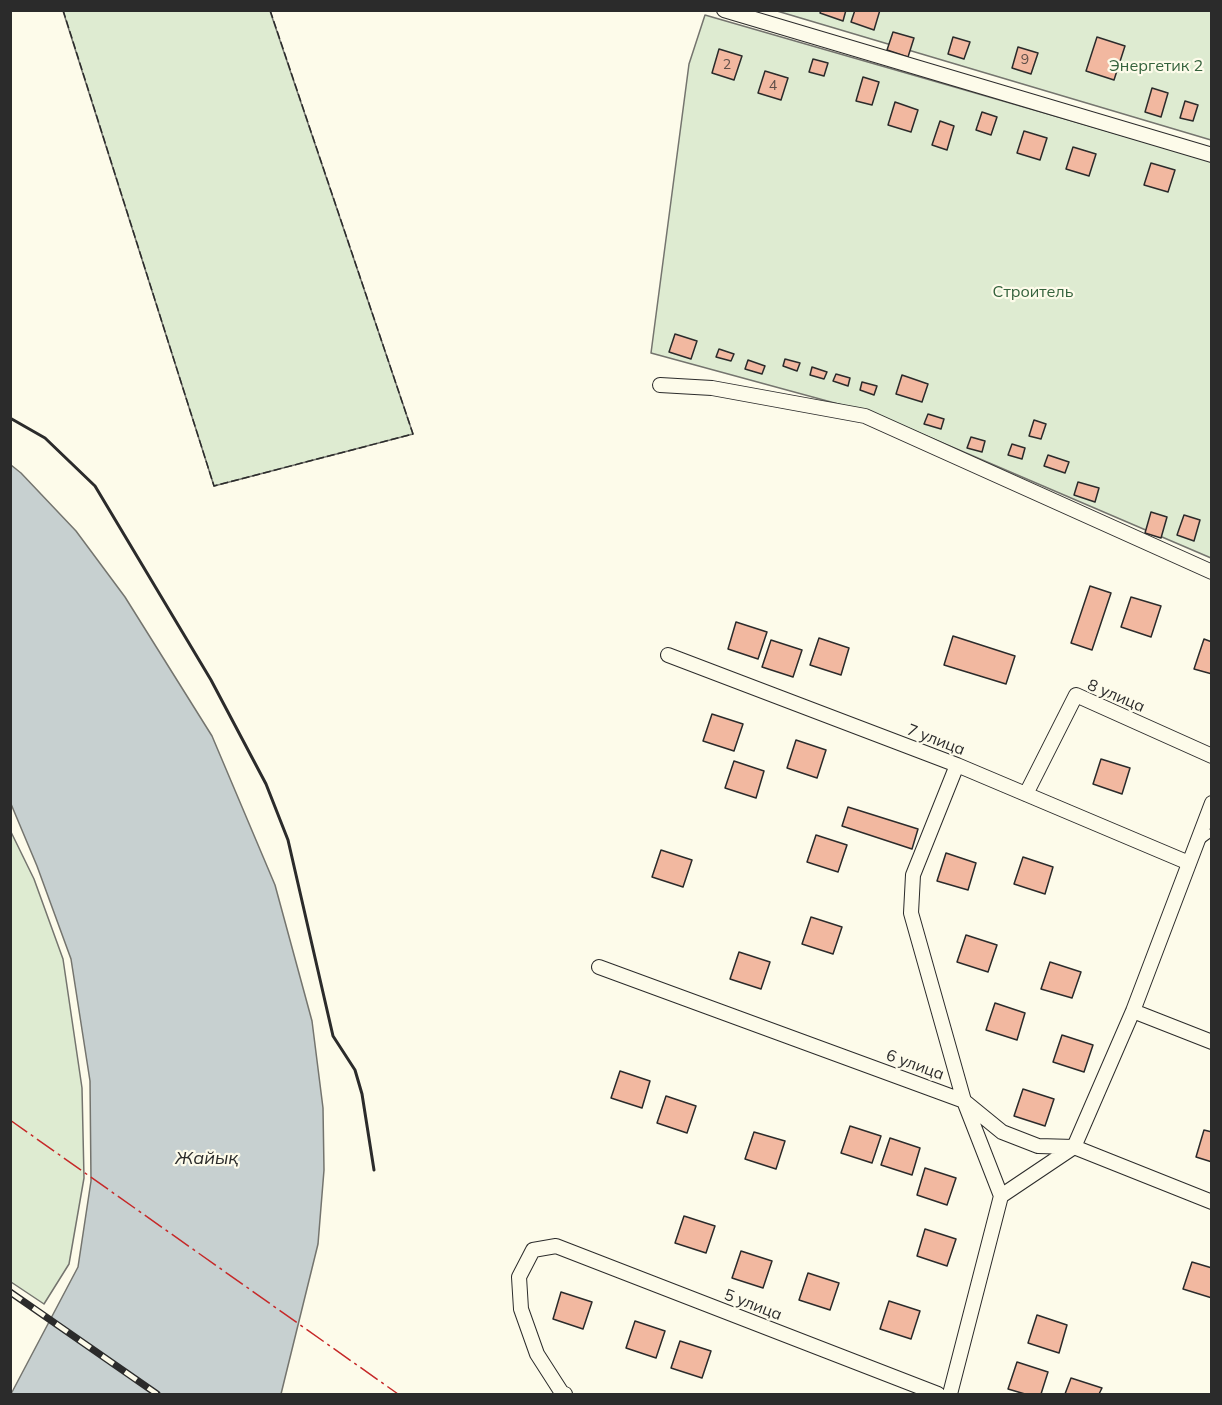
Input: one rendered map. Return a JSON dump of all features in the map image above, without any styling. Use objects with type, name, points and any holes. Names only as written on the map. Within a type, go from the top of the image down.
[{"type":"street","points":[[724,10],[1212,155]]},
{"type":"street","points":[[660,385],[712,388],[865,416],[1212,572]]},
{"type":"street","name":"7 улица","points":[[668,655],[957,765],[1189,863]]},
{"type":"street","name":"8 улица","points":[[1026,794],[1076,694],[1212,756]]},
{"type":"street","points":[[950,1395],[1001,1196],[964,1101],[911,913],[913,874],[957,765]]},
{"type":"street","points":[[1001,1196],[1074,1147],[1133,1011],[1212,803]]},
{"type":"street","name":"6 улица","points":[[599,967],[964,1101],[1002,1132],[1038,1146],[1074,1147],[1212,1202]]},
{"type":"street","points":[[1133,1011],[1212,1042]]},
{"type":"street","name":"5 улица","points":[[565,1395],[537,1354],[521,1309],[519,1277],[533,1250],[556,1246],[938,1395]]},
{"type":"lane","points":[[1197,843],[1212,832]]},
{"type":"green space","points":[[63,11],[270,11],[413,434],[214,486]]},
{"type":"green space","name":"Энергетик 2","points":[[777,11],[1211,11],[1211,140]]},
{"type":"green space","name":"Строитель","points":[[705,15],[1211,161],[1211,558],[875,414],[651,353],[689,64]]},
{"type":"green space","points":[[11,832],[34,879],[63,959],[82,1088],[84,1178],[69,1264],[44,1304],[11,1282]]},
{"type":"water","name":"Жайық","points":[[11,465],[76,531],[125,597],[212,736],[275,885],[312,1021],[323,1108],[324,1170],[318,1244],[281,1394],[11,1394],[78,1267],[91,1181],[90,1081],[71,959],[37,866],[11,804]]},
{"type":"building","points":[[821,10],[846,10],[843,21],[820,13]]},
{"type":"building","points":[[855,10],[880,10],[874,30],[851,22]]},
{"type":"building","points":[[893,32],[914,38],[908,57],[887,50]]},
{"type":"building","points":[[953,37],[970,42],[964,59],[948,54]]},
{"type":"building","points":[[1097,37],[1125,46],[1114,80],[1086,71]]},
{"type":"building","points":[[1018,47],[1038,53],[1031,74],[1012,68]]},
{"type":"building","points":[[719,49],[742,56],[734,80],[712,73]]},
{"type":"building","points":[[813,59],[828,63],[824,76],[809,72]]},
{"type":"building","points":[[765,71],[788,78],[781,100],[758,93]]},
{"type":"building","points":[[863,77],[879,82],[872,105],[856,101]]},
{"type":"building","points":[[1152,88],[1168,93],[1161,117],[1145,112]]},
{"type":"building","points":[[1185,101],[1198,105],[1193,121],[1180,118]]},
{"type":"building","points":[[895,102],[918,110],[911,132],[888,125]]},
{"type":"building","points":[[982,112],[997,117],[991,135],[976,130]]},
{"type":"building","points":[[940,121],[954,126],[947,150],[932,145]]},
{"type":"building","points":[[1024,131],[1047,138],[1040,160],[1017,153]]},
{"type":"building","points":[[1073,147],[1096,154],[1089,176],[1066,169]]},
{"type":"building","points":[[1151,163],[1175,170],[1168,192],[1144,185]]},
{"type":"building","points":[[675,334],[697,341],[691,359],[669,352]]},
{"type":"building","points":[[719,349],[734,354],[731,361],[716,357]]},
{"type":"building","points":[[785,359],[800,363],[797,371],[783,366]]},
{"type":"building","points":[[748,360],[765,366],[762,374],[745,369]]},
{"type":"building","points":[[812,367],[827,372],[824,379],[810,375]]},
{"type":"building","points":[[836,374],[850,378],[848,386],[833,381]]},
{"type":"building","points":[[902,375],[928,384],[922,402],[896,394]]},
{"type":"building","points":[[862,382],[877,386],[874,395],[860,390]]},
{"type":"building","points":[[928,414],[944,419],[941,429],[924,424]]},
{"type":"building","points":[[1034,420],[1046,424],[1041,439],[1029,436]]},
{"type":"building","points":[[971,437],[985,441],[982,452],[967,448]]},
{"type":"building","points":[[1012,444],[1025,448],[1022,459],[1008,455]]},
{"type":"building","points":[[1048,455],[1069,462],[1065,473],[1044,466]]},
{"type":"building","points":[[1078,482],[1099,488],[1095,502],[1074,495]]},
{"type":"building","points":[[1151,512],[1167,517],[1161,538],[1145,533]]},
{"type":"building","points":[[1184,515],[1200,520],[1194,541],[1177,535]]},
{"type":"building","points":[[1090,586],[1111,593],[1092,650],[1071,643]]},
{"type":"building","points":[[1131,597],[1161,606],[1151,637],[1121,627]]},
{"type":"building","points":[[736,622],[767,632],[758,659],[728,649]]},
{"type":"building","points":[[953,636],[1015,656],[1006,684],[944,665]]},
{"type":"building","points":[[819,638],[849,648],[841,675],[810,665]]},
{"type":"building","points":[[1204,639],[1212,642],[1212,674],[1194,669]]},
{"type":"building","points":[[771,640],[802,650],[793,677],[762,667]]},
{"type":"building","points":[[712,714],[743,724],[734,751],[703,741]]},
{"type":"building","points":[[796,740],[826,750],[817,778],[787,768]]},
{"type":"building","points":[[1101,759],[1130,768],[1122,794],[1093,784]]},
{"type":"building","points":[[734,761],[764,771],[756,798],[725,788]]},
{"type":"building","points":[[848,807],[918,829],[912,849],[842,826]]},
{"type":"building","points":[[816,835],[847,845],[838,872],[807,862]]},
{"type":"building","points":[[661,850],[692,860],[683,887],[652,877]]},
{"type":"building","points":[[946,853],[976,863],[968,890],[937,881]]},
{"type":"building","points":[[1023,857],[1053,867],[1045,894],[1014,884]]},
{"type":"building","points":[[811,917],[842,927],[833,954],[802,944]]},
{"type":"building","points":[[966,935],[997,945],[988,972],[957,962]]},
{"type":"building","points":[[739,952],[770,962],[761,989],[730,979]]},
{"type":"building","points":[[1050,962],[1081,972],[1072,998],[1041,989]]},
{"type":"building","points":[[995,1003],[1025,1013],[1017,1040],[986,1030]]},
{"type":"building","points":[[1062,1035],[1093,1045],[1084,1072],[1053,1062]]},
{"type":"building","points":[[620,1071],[650,1081],[642,1108],[611,1098]]},
{"type":"building","points":[[1023,1089],[1054,1099],[1045,1126],[1014,1116]]},
{"type":"building","points":[[666,1096],[696,1106],[687,1133],[657,1123]]},
{"type":"building","points":[[850,1126],[881,1136],[872,1163],[841,1153]]},
{"type":"building","points":[[1204,1130],[1212,1132],[1212,1162],[1196,1157]]},
{"type":"building","points":[[754,1132],[785,1141],[776,1169],[745,1159]]},
{"type":"building","points":[[890,1138],[920,1148],[912,1175],[881,1165]]},
{"type":"building","points":[[925,1168],[956,1178],[947,1205],[917,1195]]},
{"type":"building","points":[[684,1216],[715,1226],[706,1253],[675,1243]]},
{"type":"building","points":[[925,1229],[956,1239],[947,1266],[917,1256]]},
{"type":"building","points":[[741,1251],[772,1261],[763,1288],[732,1278]]},
{"type":"building","points":[[1192,1262],[1212,1268],[1212,1298],[1183,1289]]},
{"type":"building","points":[[808,1273],[839,1283],[830,1310],[799,1300]]},
{"type":"building","points":[[561,1292],[592,1302],[583,1329],[553,1319]]},
{"type":"building","points":[[889,1301],[920,1311],[911,1339],[880,1329]]},
{"type":"building","points":[[1037,1315],[1067,1325],[1059,1353],[1028,1343]]},
{"type":"building","points":[[635,1321],[665,1331],[656,1358],[626,1348]]},
{"type":"building","points":[[680,1341],[711,1351],[702,1378],[671,1368]]},
{"type":"building","points":[[1017,1362],[1048,1372],[1041,1394],[1025,1394],[1008,1389]]},
{"type":"building","points":[[1071,1378],[1102,1388],[1099,1394],[1065,1394]]},
{"type":"railway","points":[[10,1292],[157,1394]]},
{"type":"fence","points":[[63,10],[214,486],[413,434],[270,10]]},
{"type":"wall","points":[[10,418],[45,438],[95,486],[211,680],[266,784],[288,840],[333,1036],[355,1070],[362,1094],[374,1170]]},
{"type":"power","points":[[10,1120],[398,1394]]}]
